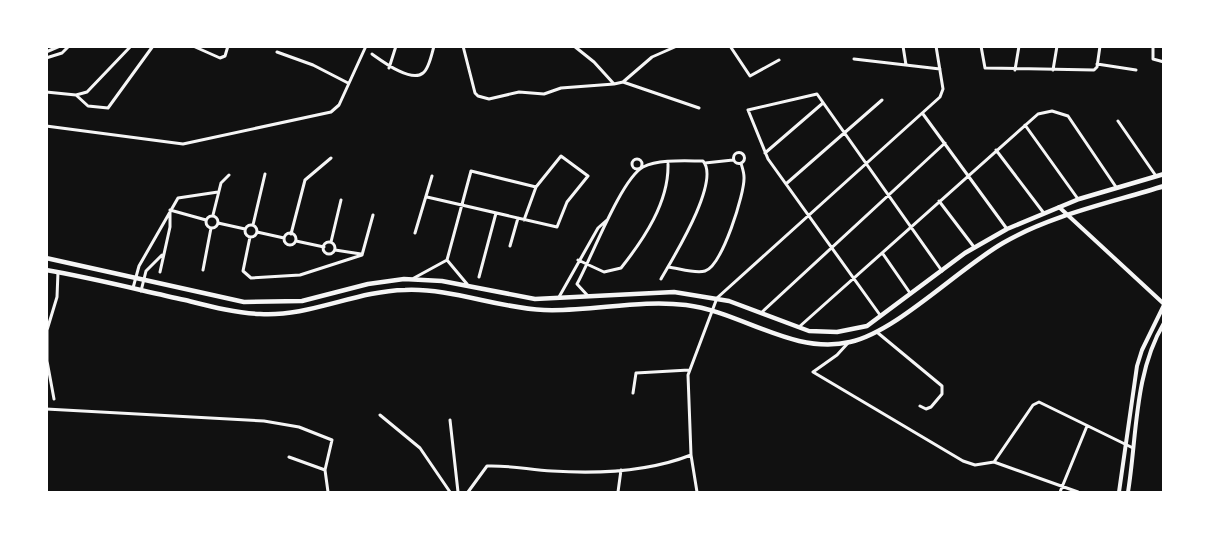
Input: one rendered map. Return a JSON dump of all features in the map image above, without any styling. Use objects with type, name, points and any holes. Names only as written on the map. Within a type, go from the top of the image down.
[{"type":"main road","points":[[46,258],[244,302],[281,303],[385,280],[412,279],[468,286],[512,296],[557,299],[659,291],[717,298],[797,328],[822,332],[845,331],[867,326],[974,247],[1007,229],[1058,206],[1164,174]]},
{"type":"main road","points":[[46,270],[258,314],[296,312],[359,295],[404,290],[440,291],[504,305],[543,310],[667,303],[712,309],[798,341],[815,344],[848,343],[878,333],[979,258],[1014,237],[1066,216],[1164,186]]},
{"type":"main road","points":[[1058,206],[1066,216],[1164,305],[1142,350],[1119,492]]},
{"type":"main road","points":[[1128,492],[1148,360],[1164,323]]},
{"type":"street","points":[[46,52],[60,46]]},
{"type":"street","points":[[46,58],[62,53],[69,46]]},
{"type":"street","points":[[46,92],[76,95],[92,89],[131,46]]},
{"type":"street","points":[[76,95],[87,106],[108,108],[153,46]]},
{"type":"street","points":[[194,46],[220,57],[225,56],[228,46]]},
{"type":"street","points":[[46,126],[167,144],[192,143],[334,110],[366,46]]},
{"type":"street","points":[[389,68],[396,46]]},
{"type":"street","points":[[372,54],[394,71],[423,74],[434,46]]},
{"type":"street","points":[[463,46],[470,79],[476,93],[483,98],[519,92],[544,94],[566,87],[623,82],[652,57],[677,46]]},
{"type":"street","points":[[574,46],[594,62],[614,84]]},
{"type":"street","points":[[730,46],[747,74],[752,76],[779,60]]},
{"type":"street","points":[[903,46],[906,65]]},
{"type":"street","points":[[697,492],[691,455],[689,370],[717,298],[940,97],[942,92],[936,46]]},
{"type":"street","points":[[981,46],[985,68],[1015,70],[1096,67],[1136,70]]},
{"type":"street","points":[[1015,70],[1019,46]]},
{"type":"street","points":[[1053,69],[1057,46]]},
{"type":"street","points":[[1096,67],[1100,46]]},
{"type":"street","points":[[1152,47],[1153,59],[1164,62]]},
{"type":"street","points":[[277,52],[313,65],[348,84]]},
{"type":"street","points":[[854,59],[940,69]]},
{"type":"street","points":[[623,82],[699,108]]},
{"type":"street","points":[[881,317],[765,153],[748,110],[817,94],[910,229],[942,271]]},
{"type":"street","points":[[787,183],[882,100]]},
{"type":"street","points":[[765,153],[823,103]]},
{"type":"street","points":[[797,328],[883,254],[996,150],[1042,112],[1052,111],[1068,116],[1116,187]]},
{"type":"street","points":[[922,113],[1007,229]]},
{"type":"street","points":[[1118,121],[1156,176]]},
{"type":"street","points":[[1025,125],[1078,199]]},
{"type":"street","points":[[761,313],[887,194],[945,143]]},
{"type":"street","points":[[996,150],[1043,212]]},
{"type":"street","points":[[668,267],[701,271],[710,267],[722,249],[737,212],[744,178],[741,163],[744,157],[741,153],[736,153],[734,159]]},
{"type":"street","points":[[427,197],[524,220],[557,227],[567,202],[588,176],[561,156],[536,187],[524,220]]},
{"type":"street","points":[[265,174],[253,225],[257,232],[284,238],[291,234],[305,180],[331,158]]},
{"type":"street","points":[[577,284],[607,220],[640,169],[668,163],[705,163],[734,159],[741,163]]},
{"type":"street","points":[[579,260],[610,272],[621,268],[666,194],[668,163]]},
{"type":"street","points":[[661,279],[701,202],[707,169],[705,163]]},
{"type":"street","points":[[412,279],[447,260],[471,171],[536,187]]},
{"type":"street","points":[[229,176],[222,181],[213,216],[218,223],[245,229],[253,225]]},
{"type":"street","points":[[415,234],[432,176]]},
{"type":"street","points":[[133,289],[139,266],[179,197],[218,192]]},
{"type":"street","points":[[291,234],[296,241],[324,247],[331,242],[341,200]]},
{"type":"street","points":[[939,201],[974,247]]},
{"type":"street","points":[[170,210],[206,220],[211,228],[203,270]]},
{"type":"street","points":[[160,272],[170,227],[170,210]]},
{"type":"street","points":[[478,277],[496,213]]},
{"type":"street","points":[[363,255],[373,215]]},
{"type":"street","points":[[206,220],[213,216]]},
{"type":"street","points":[[510,246],[518,218]]},
{"type":"street","points":[[557,299],[600,225],[607,220]]},
{"type":"street","points":[[211,228],[218,223]]},
{"type":"street","points":[[245,229],[250,237]]},
{"type":"street","points":[[257,232],[250,237],[243,271],[251,278],[300,275],[363,255]]},
{"type":"street","points":[[284,238],[285,244],[289,246],[296,241]]},
{"type":"street","points":[[331,242],[335,249]]},
{"type":"street","points":[[324,247],[328,254],[335,249],[363,255]]},
{"type":"street","points":[[141,291],[146,271],[164,253]]},
{"type":"street","points":[[883,254],[911,295]]},
{"type":"street","points":[[447,260],[468,286]]},
{"type":"street","points":[[54,399],[48,382],[48,330],[57,297],[58,272]]},
{"type":"street","points":[[568,279],[577,284],[589,297]]},
{"type":"street","points":[[878,333],[942,386],[942,394],[931,407],[926,409],[920,406]]},
{"type":"street","points":[[848,343],[837,355],[813,372],[963,461],[975,465],[994,462],[1061,490],[1078,492]]},
{"type":"street","points":[[633,393],[636,373],[689,370]]},
{"type":"street","points":[[994,462],[1033,405],[1042,403],[1134,449]]},
{"type":"street","points":[[46,409],[264,421],[299,427],[332,440],[326,470],[328,492]]},
{"type":"street","points":[[380,415],[420,448],[450,492]]},
{"type":"street","points":[[450,420],[458,492]]},
{"type":"street","points":[[1061,490],[1087,426]]},
{"type":"street","points":[[468,492],[483,468],[489,465],[566,472],[621,470],[665,465],[691,455]]},
{"type":"street","points":[[289,457],[326,470]]},
{"type":"street","points":[[618,492],[621,470]]}]
